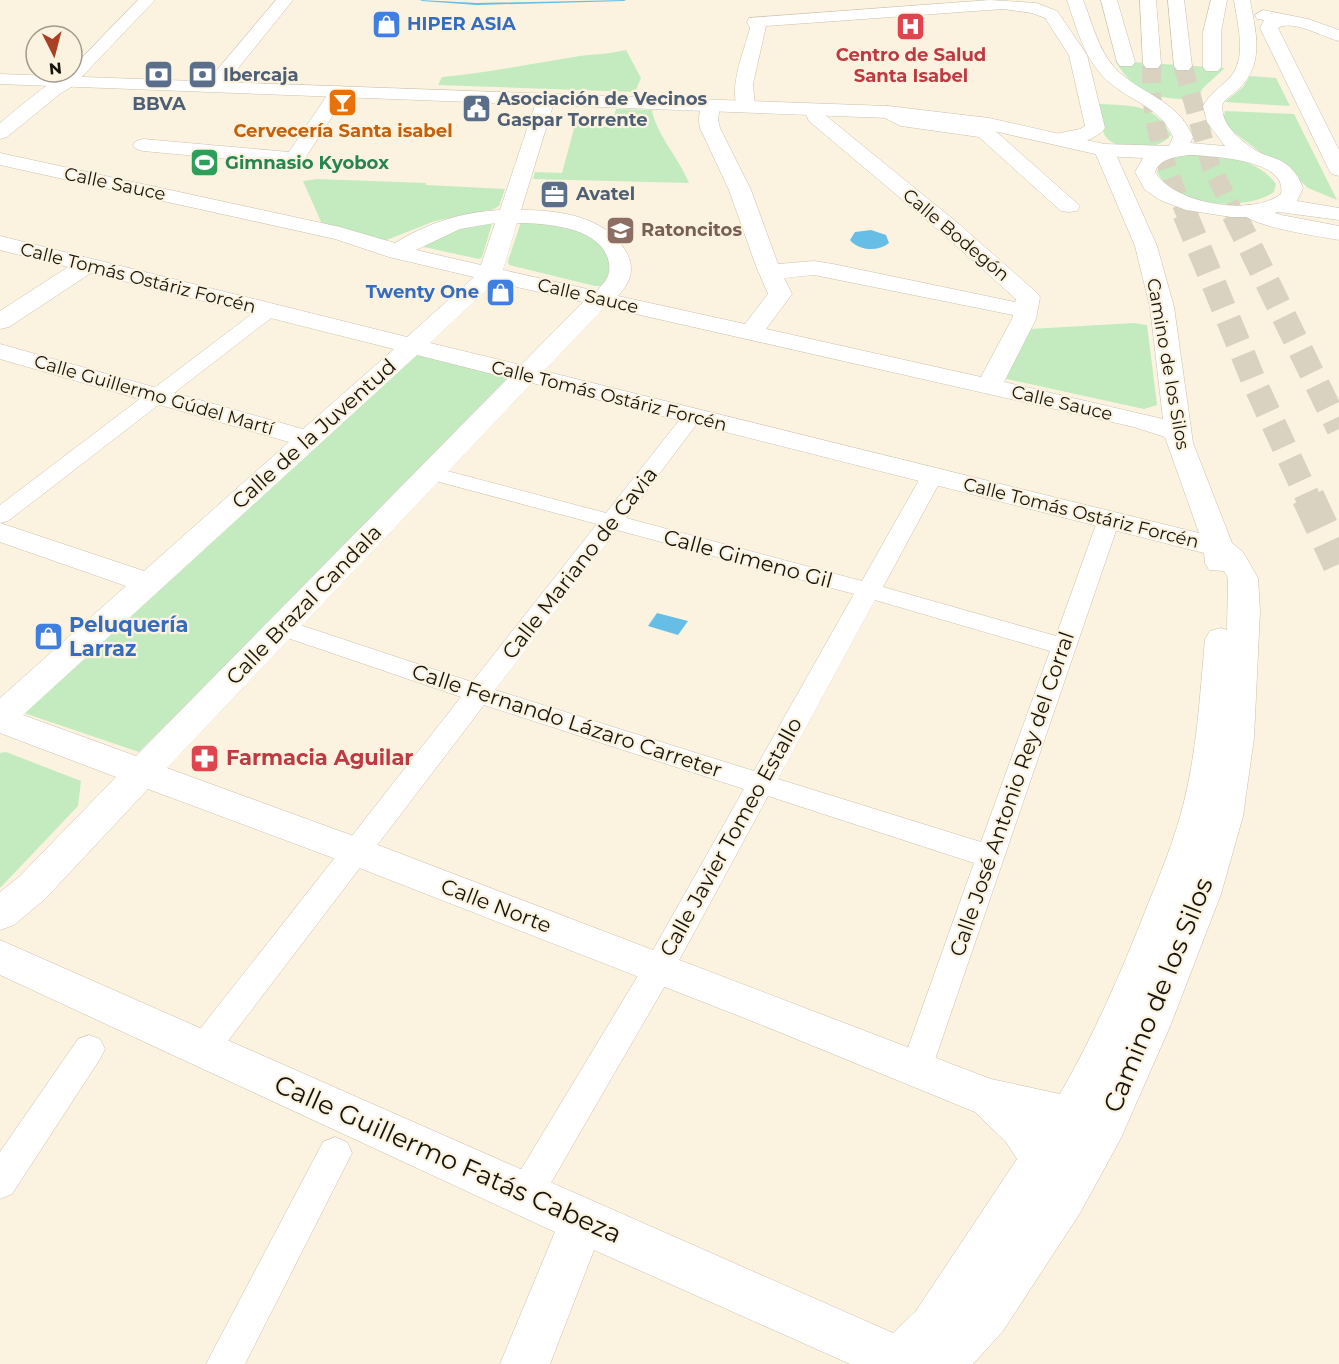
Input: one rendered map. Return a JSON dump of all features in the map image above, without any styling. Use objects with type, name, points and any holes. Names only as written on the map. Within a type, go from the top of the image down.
[{"type":"main road","points":[[84,65],[147,0]]},
{"type":"main road","points":[[213,87],[285,0]]},
{"type":"main road","points":[[1075,0],[1091,43],[1107,69],[1122,84],[1165,111],[1176,121],[1183,137],[1171,152],[1150,161],[1145,172]]},
{"type":"main road","points":[[1109,0],[1126,62]]},
{"type":"main road","points":[[1148,0],[1152,64]]},
{"type":"main road","points":[[1176,0],[1183,66]]},
{"type":"main road","points":[[1212,67],[1212,32],[1219,0]]},
{"type":"main road","points":[[746,106],[744,84],[759,28],[755,22],[1003,4],[1036,8],[1051,15],[1078,55],[1095,128],[1086,134],[1058,139]]},
{"type":"main road","points":[[1254,158],[1232,142],[1221,129],[1213,116],[1212,106],[1215,99],[1245,69],[1248,54],[1243,6],[1339,36]]},
{"type":"main road","points":[[1284,19],[1270,24],[1269,28],[1334,152],[1339,171]]},
{"type":"main road","points":[[0,79],[24,80]]},
{"type":"main road","points":[[84,83],[888,112],[897,118],[913,123],[987,128],[1058,139],[1104,150],[1171,152],[1215,150],[1254,158],[1277,168],[1285,174],[1293,186],[1339,209]]},
{"type":"main road","points":[[0,134],[63,84]]},
{"type":"main road","points":[[143,145],[295,159],[339,92]]},
{"type":"main road","points":[[490,274],[546,99]]},
{"type":"main road","points":[[711,105],[708,120],[710,128],[740,190],[780,297],[752,332]]},
{"type":"main road","name":"Calle Bodegón","points":[[813,108],[816,117],[1025,293],[1028,300],[1026,311]]},
{"type":"main road","points":[[987,128],[1069,206]]},
{"type":"main road","points":[[1104,150],[1145,172],[1150,184],[1179,201],[1206,208],[1250,211],[1278,205],[1339,214]]},
{"type":"main road","name":"Camino de los Silos","points":[[895,1362],[938,1356],[951,1350],[972,1331],[1006,1287],[1064,1198],[1088,1121],[1150,1024],[1197,905],[1225,816],[1237,738],[1244,611],[1243,578],[1239,568],[1218,546],[1182,453],[1177,432],[1162,307],[1146,246],[1104,150]]},
{"type":"main road","name":"Calle Sauce","points":[[0,159],[340,234],[397,252],[490,274],[989,386],[1141,421],[1177,432]]},
{"type":"main road","points":[[1278,205],[1291,195],[1293,186]]},
{"type":"main road","points":[[1250,211],[1276,221],[1339,233]]},
{"type":"main road","name":"Calle Brazal Candala","points":[[2,924],[32,888],[142,772],[613,289],[621,273],[621,261],[608,242],[588,229],[536,216],[475,219],[449,225],[422,236],[397,252]]},
{"type":"main road","name":"Calle Tomás Ostáriz Forcén","points":[[0,243],[526,376],[1218,546]]},
{"type":"main road","points":[[0,322],[87,265]]},
{"type":"main road","points":[[770,272],[814,268],[832,270],[1026,311],[989,386]]},
{"type":"main road","name":"Calle de la Juventud","points":[[0,718],[490,274]]},
{"type":"main road","name":"Calle Guillermo Gúdel Martí","points":[[0,351],[309,439]]},
{"type":"main road","points":[[0,532],[149,583]]},
{"type":"main road","name":"Calle Norte","points":[[0,718],[357,852],[990,1098],[1088,1121]]},
{"type":"main road","name":"Calle Guillermo Fatás Cabeza","points":[[0,957],[895,1362]]},
{"type":"main road","name":"Calle Norte","points":[[990,1098],[1022,1128],[1042,1160]]},
{"type":"main road","name":"Camino de los Silos","points":[[895,1362],[918,1345],[933,1328],[1042,1160],[1088,1121]]},
{"type":"main road","points":[[525,1364],[582,1221]]},
{"type":"street","points":[[0,516],[268,311]]},
{"type":"street","name":"Calle Mariano de Cavia","points":[[204,1048],[692,417]]},
{"type":"street","name":"Calle Gimeno Gil","points":[[432,473],[867,590],[1064,647]]},
{"type":"street","name":"Calle Javier Tomeo Estallo","points":[[525,1195],[659,968],[867,590],[933,476]]},
{"type":"street","name":"Calle José Antonio Rey del Corral","points":[[916,1070],[989,856],[1109,519]]},
{"type":"street","name":"Calle Fernando Lázaro Carreter","points":[[282,627],[479,694],[989,856]]},
{"type":"street","points":[[0,1182],[89,1049]]},
{"type":"street","points":[[225,1364],[334,1153]]},
{"type":"green space","points":[[626,50],[641,78],[635,92],[438,85],[442,77]]},
{"type":"green space","points":[[1115,61],[1225,68],[1203,88],[1196,100],[1159,96],[1140,89],[1123,73]]},
{"type":"green space","points":[[1250,76],[1276,78],[1290,106],[1225,102],[1243,87]]},
{"type":"green space","points":[[1098,104],[1131,106],[1149,111],[1164,124],[1171,135],[1166,140],[1150,147],[1132,148],[1115,144],[1104,133]]},
{"type":"green space","points":[[616,109],[652,110],[663,137],[689,183],[533,179],[535,172],[562,173],[575,125],[611,127]]},
{"type":"green space","points":[[1225,111],[1294,114],[1337,200],[1308,188],[1283,165],[1260,152],[1231,130],[1223,120]]},
{"type":"green space","points":[[1198,154],[1231,158],[1251,164],[1269,176],[1276,184],[1274,192],[1261,199],[1228,204],[1193,199],[1177,192],[1165,183],[1157,171],[1160,166],[1170,160]]},
{"type":"green space","points":[[317,179],[505,189],[499,206],[494,209],[435,221],[384,241],[322,224],[303,181]]},
{"type":"green space","points":[[489,222],[492,224],[482,257],[479,259],[419,246],[448,230]]},
{"type":"green space","points":[[521,222],[580,231],[600,243],[608,253],[613,269],[603,286],[509,265],[508,261]]},
{"type":"green space","points":[[1134,323],[1147,325],[1157,405],[1144,409],[1002,378],[1030,329]]},
{"type":"green space","points":[[412,353],[512,379],[139,752],[21,712]]},
{"type":"green space","points":[[6,752],[81,781],[78,806],[0,888],[0,753]]},
{"type":"water","points":[[871,230],[886,235],[889,243],[880,248],[869,249],[858,246],[850,240],[855,232]]},
{"type":"water","points":[[657,613],[688,621],[678,635],[648,626]]},
{"type":"waterway","points":[[422,0],[477,4],[624,0]]},
{"type":"tunnel","points":[[1152,64],[1151,85],[1155,123],[1171,178],[1186,215]]},
{"type":"tunnel","points":[[1183,66],[1211,166],[1235,215]]},
{"type":"tunnel","points":[[1185,214],[1255,384],[1308,498]]},
{"type":"tunnel","points":[[1234,214],[1339,429]]},
{"type":"tunnel","points":[[1308,497],[1339,564]]},
{"type":"place","name":"HIPER ASIA","points":[[386,24]]},
{"type":"place","name":"Centro de Salud Santa Isabel","points":[[911,26]]},
{"type":"place","name":"BBVA","points":[[159,75]]},
{"type":"place","name":"Ibercaja","points":[[202,75]]},
{"type":"place","name":"Cervecería Santa isabel","points":[[343,102]]},
{"type":"place","name":"Asociación de Vecinos Gaspar Torrente","points":[[476,109]]},
{"type":"place","name":"Gimnasio Kyobox","points":[[204,163]]},
{"type":"place","name":"Avatel","points":[[555,194]]},
{"type":"place","name":"Ratoncitos","points":[[620,230]]},
{"type":"place","name":"Twenty One","points":[[500,292]]},
{"type":"place","name":"Peluquería Larraz","points":[[48,637]]},
{"type":"place","name":"Farmacia Aguilar","points":[[205,758]]}]
